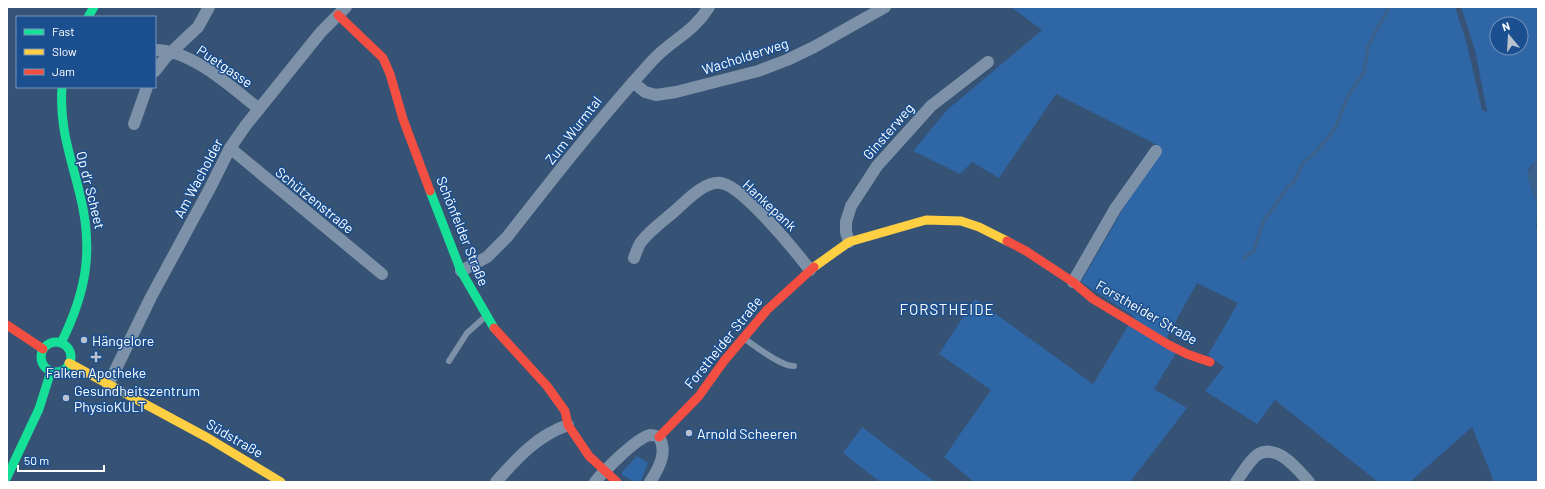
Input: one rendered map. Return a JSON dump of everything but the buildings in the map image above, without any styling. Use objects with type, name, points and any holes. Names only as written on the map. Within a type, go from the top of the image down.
[{"type":"street","points":[[89,16],[94,7]]},
{"type":"street","name":"Puetgasse","points":[[156,70],[198,27],[209,7]]},
{"type":"street","name":"Zum Wurmtal","points":[[462,271],[487,257],[507,237],[617,100],[653,59],[671,43],[691,30],[702,19],[709,7]]},
{"type":"street","name":"Wacholderweg","points":[[633,82],[645,92],[656,95],[676,92],[758,71],[807,50],[884,7]]},
{"type":"street","name":"Am Wacholder","points":[[108,385],[151,297],[230,148],[259,108],[321,32],[342,11]]},
{"type":"street","name":"Schönfelder Straße","points":[[342,11],[383,58],[414,148],[462,271],[486,316],[508,344],[547,386],[565,411],[568,425],[589,456],[617,482]]},
{"type":"street","name":"Puetgasse","points":[[156,50],[172,52],[192,60],[259,108]]},
{"type":"street","name":"Ginsterweg","points":[[849,242],[846,232],[846,222],[850,206],[877,166],[931,106],[988,62]]},
{"type":"street","name":"Op d’r Scheet","points":[[61,343],[77,311],[82,296],[87,272],[88,248],[86,220],[64,140],[60,117],[62,88]]},
{"type":"street","points":[[134,124],[147,88]]},
{"type":"street","name":"Schützenstraße","points":[[230,148],[382,274]]},
{"type":"street","points":[[1073,282],[1108,220],[1156,151]]},
{"type":"street","name":"Hankepank","points":[[634,258],[641,242],[681,205],[698,191],[712,184],[722,183],[740,194],[763,215],[810,270]]},
{"type":"street","name":"Forstheider Straße","points":[[659,436],[699,396],[743,338],[767,310],[810,270],[838,248],[849,242],[926,220],[961,221],[979,227],[1000,237],[1026,251],[1073,282],[1093,299],[1169,345],[1187,354],[1210,362]]},
{"type":"street","points":[[7,325],[43,349]]},
{"type":"street","points":[[49,343],[61,343],[70,351],[69,363],[62,370],[51,371],[44,366],[42,362],[43,349],[49,343]]},
{"type":"street","name":"Südstraße","points":[[69,363],[208,438],[278,481]]},
{"type":"street","points":[[8,474],[39,409],[51,371]]},
{"type":"street","points":[[496,482],[518,456],[555,429],[568,425]]},
{"type":"street","points":[[595,482],[604,471],[642,439],[650,435],[659,436],[663,444],[663,450],[661,461],[650,482]]},
{"type":"street","points":[[1236,482],[1257,455],[1265,452],[1283,457],[1309,482]]},
{"type":"lane","points":[[449,361],[467,333],[486,316]]},
{"type":"lane","points":[[743,338],[785,365],[794,366]]},
{"type":"shaded area","points":[[1011,7],[1455,7],[1467,44],[1482,110],[1487,112],[1475,50],[1461,7],[1538,7],[1538,160],[1530,167],[1527,175],[1538,207],[1536,227],[1538,233],[1538,482],[1494,482],[1472,427],[1410,482],[1378,482],[1275,400],[1257,424],[1205,391],[1224,367],[1208,355],[1238,303],[1197,283],[1167,337],[1176,353],[1154,389],[1187,408],[1130,482],[974,482],[944,457],[991,390],[939,354],[975,299],[1093,384],[1134,316],[1081,282],[1159,146],[1056,94],[999,178],[972,162],[960,174],[913,151],[947,110],[1042,30]]},
{"type":"shaded area","points":[[1536,160],[1538,160],[1538,207],[1527,175]]},
{"type":"shaded area","points":[[862,427],[935,482],[880,482],[843,453]]},
{"type":"shaded area","points":[[637,456],[648,463],[641,481],[635,482],[622,475],[622,472]]},
{"type":"waterway","points":[[1244,258],[1254,250],[1263,222],[1288,187],[1294,182],[1303,163],[1314,154],[1335,129],[1347,98],[1364,72],[1368,46],[1389,7]]},
{"type":"traffic: fast","points":[[89,16],[94,7]]},
{"type":"traffic: fast","points":[[61,343],[70,325],[82,289],[87,253],[84,215],[66,142],[62,116],[62,88]]},
{"type":"traffic: fast","points":[[430,191],[461,271],[494,328]]},
{"type":"traffic: fast","points":[[56,342],[62,343],[70,351],[71,357],[70,363],[62,371],[56,372],[50,371],[42,363],[41,357],[42,351],[50,343],[56,342]]},
{"type":"traffic: fast","points":[[7,477],[39,409],[51,371]]},
{"type":"traffic: slow","points":[[814,267],[849,242],[926,220],[961,221],[979,227],[1007,241]]},
{"type":"traffic: slow","points":[[69,363],[208,438],[281,482]]},
{"type":"traffic: jam","points":[[338,15],[383,58],[390,74],[403,119],[430,191]]},
{"type":"traffic: jam","points":[[1007,241],[1026,251],[1073,282],[1093,299],[1169,345],[1187,354],[1210,362]]},
{"type":"traffic: jam","points":[[659,437],[699,396],[724,361],[767,310],[814,267]]},
{"type":"traffic: jam","points":[[7,325],[43,349]]},
{"type":"traffic: jam","points":[[494,328],[547,386],[565,411],[568,425],[589,456],[617,482]]},
{"type":"place","name":"Hängelore","points":[[84,340]]},
{"type":"place","name":"Falken Apotheke","points":[[96,357]]},
{"type":"place","name":"Gesundheitszentrum PhysioKULT","points":[[66,398]]},
{"type":"place","name":"Arnold Scheeren","points":[[689,433]]},
{"type":"district","name":"FORSTHEIDE","points":[[947,309]]}]
